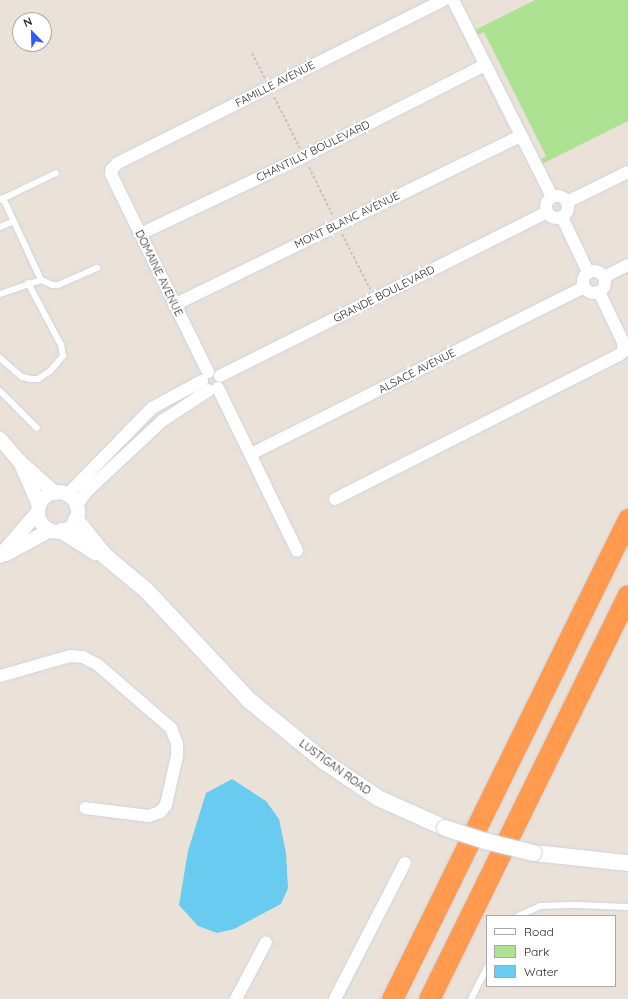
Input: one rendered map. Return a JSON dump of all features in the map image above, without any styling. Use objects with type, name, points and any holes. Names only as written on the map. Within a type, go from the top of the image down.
[{"type":"highway","points":[[392,999],[628,519]]},
{"type":"highway","points":[[429,999],[628,595]]},
{"type":"main road","name":"LUSTIGAN ROAD","points":[[76,513],[105,556]]},
{"type":"main road","name":"LUSTIGAN ROAD","points":[[56,531],[105,556],[147,591],[250,701],[304,745],[378,798],[445,828],[485,841],[534,853],[628,863]]},
{"type":"street","name":"FAMILLE AVENUE","points":[[111,174],[112,169],[118,162],[444,0]]},
{"type":"street","points":[[453,0],[520,136],[552,197]]},
{"type":"street","name":"CHANTILLY BOULEVARD","points":[[140,234],[304,156],[485,65]]},
{"type":"street","name":"MONT BLANC AVENUE","points":[[174,304],[520,136]]},
{"type":"street","points":[[567,202],[628,172]]},
{"type":"street","name":"DOMAINE AVENUE","points":[[111,174],[174,304],[209,383],[251,454],[297,551]]},
{"type":"street","points":[[558,196],[567,202],[568,208],[562,217],[551,217],[547,212],[547,201],[552,197],[558,196]]},
{"type":"street","name":"GRANDE BOULEVARD","points":[[209,383],[216,372],[220,376],[547,212]]},
{"type":"street","points":[[562,217],[588,272]]},
{"type":"street","points":[[604,277],[628,264]]},
{"type":"street","points":[[594,270],[604,277],[605,282],[599,292],[588,291],[584,287],[582,281],[588,272],[594,270]]},
{"type":"street","name":"ALSACE AVENUE","points":[[251,454],[584,287]]},
{"type":"street","points":[[335,499],[620,355],[624,351],[623,342],[599,292]]},
{"type":"street","points":[[0,557],[39,508],[46,496],[61,494],[155,406],[209,383]]},
{"type":"street","points":[[0,557],[56,531],[76,513],[89,489],[142,439],[209,383]]},
{"type":"street","points":[[155,406],[165,419]]},
{"type":"street","points":[[131,427],[142,439]]},
{"type":"street","points":[[0,439],[20,462],[61,494],[76,513]]},
{"type":"street","points":[[20,462],[39,508],[41,523],[56,531]]},
{"type":"street","points":[[0,676],[70,656],[82,657],[98,665],[171,728],[177,744],[177,756],[166,805],[160,812],[149,816],[85,808]]},
{"type":"street","points":[[335,999],[405,863]]},
{"type":"street","points":[[236,999],[266,942]]},
{"type":"lane","points":[[41,280],[14,221],[2,199],[56,173]]},
{"type":"lane","points":[[0,227],[14,221]]},
{"type":"lane","points":[[0,294],[28,283],[41,280],[52,285],[58,285],[97,268]]},
{"type":"lane","points":[[0,358],[22,377],[38,379],[50,371],[63,356],[61,345],[28,283]]},
{"type":"lane","points":[[0,391],[37,428]]},
{"type":"lane","points":[[520,915],[540,906],[576,905],[628,908]]},
{"type":"lane","points":[[471,999],[486,969]]},
{"type":"path","points":[[252,53],[375,299]]},
{"type":"green space","points":[[535,0],[628,0],[628,121],[540,165],[538,161],[546,156],[484,32],[475,36],[473,31]]},
{"type":"water","points":[[232,779],[266,801],[279,819],[286,853],[288,888],[281,904],[234,929],[217,933],[198,926],[179,905],[188,851],[206,793]]}]
